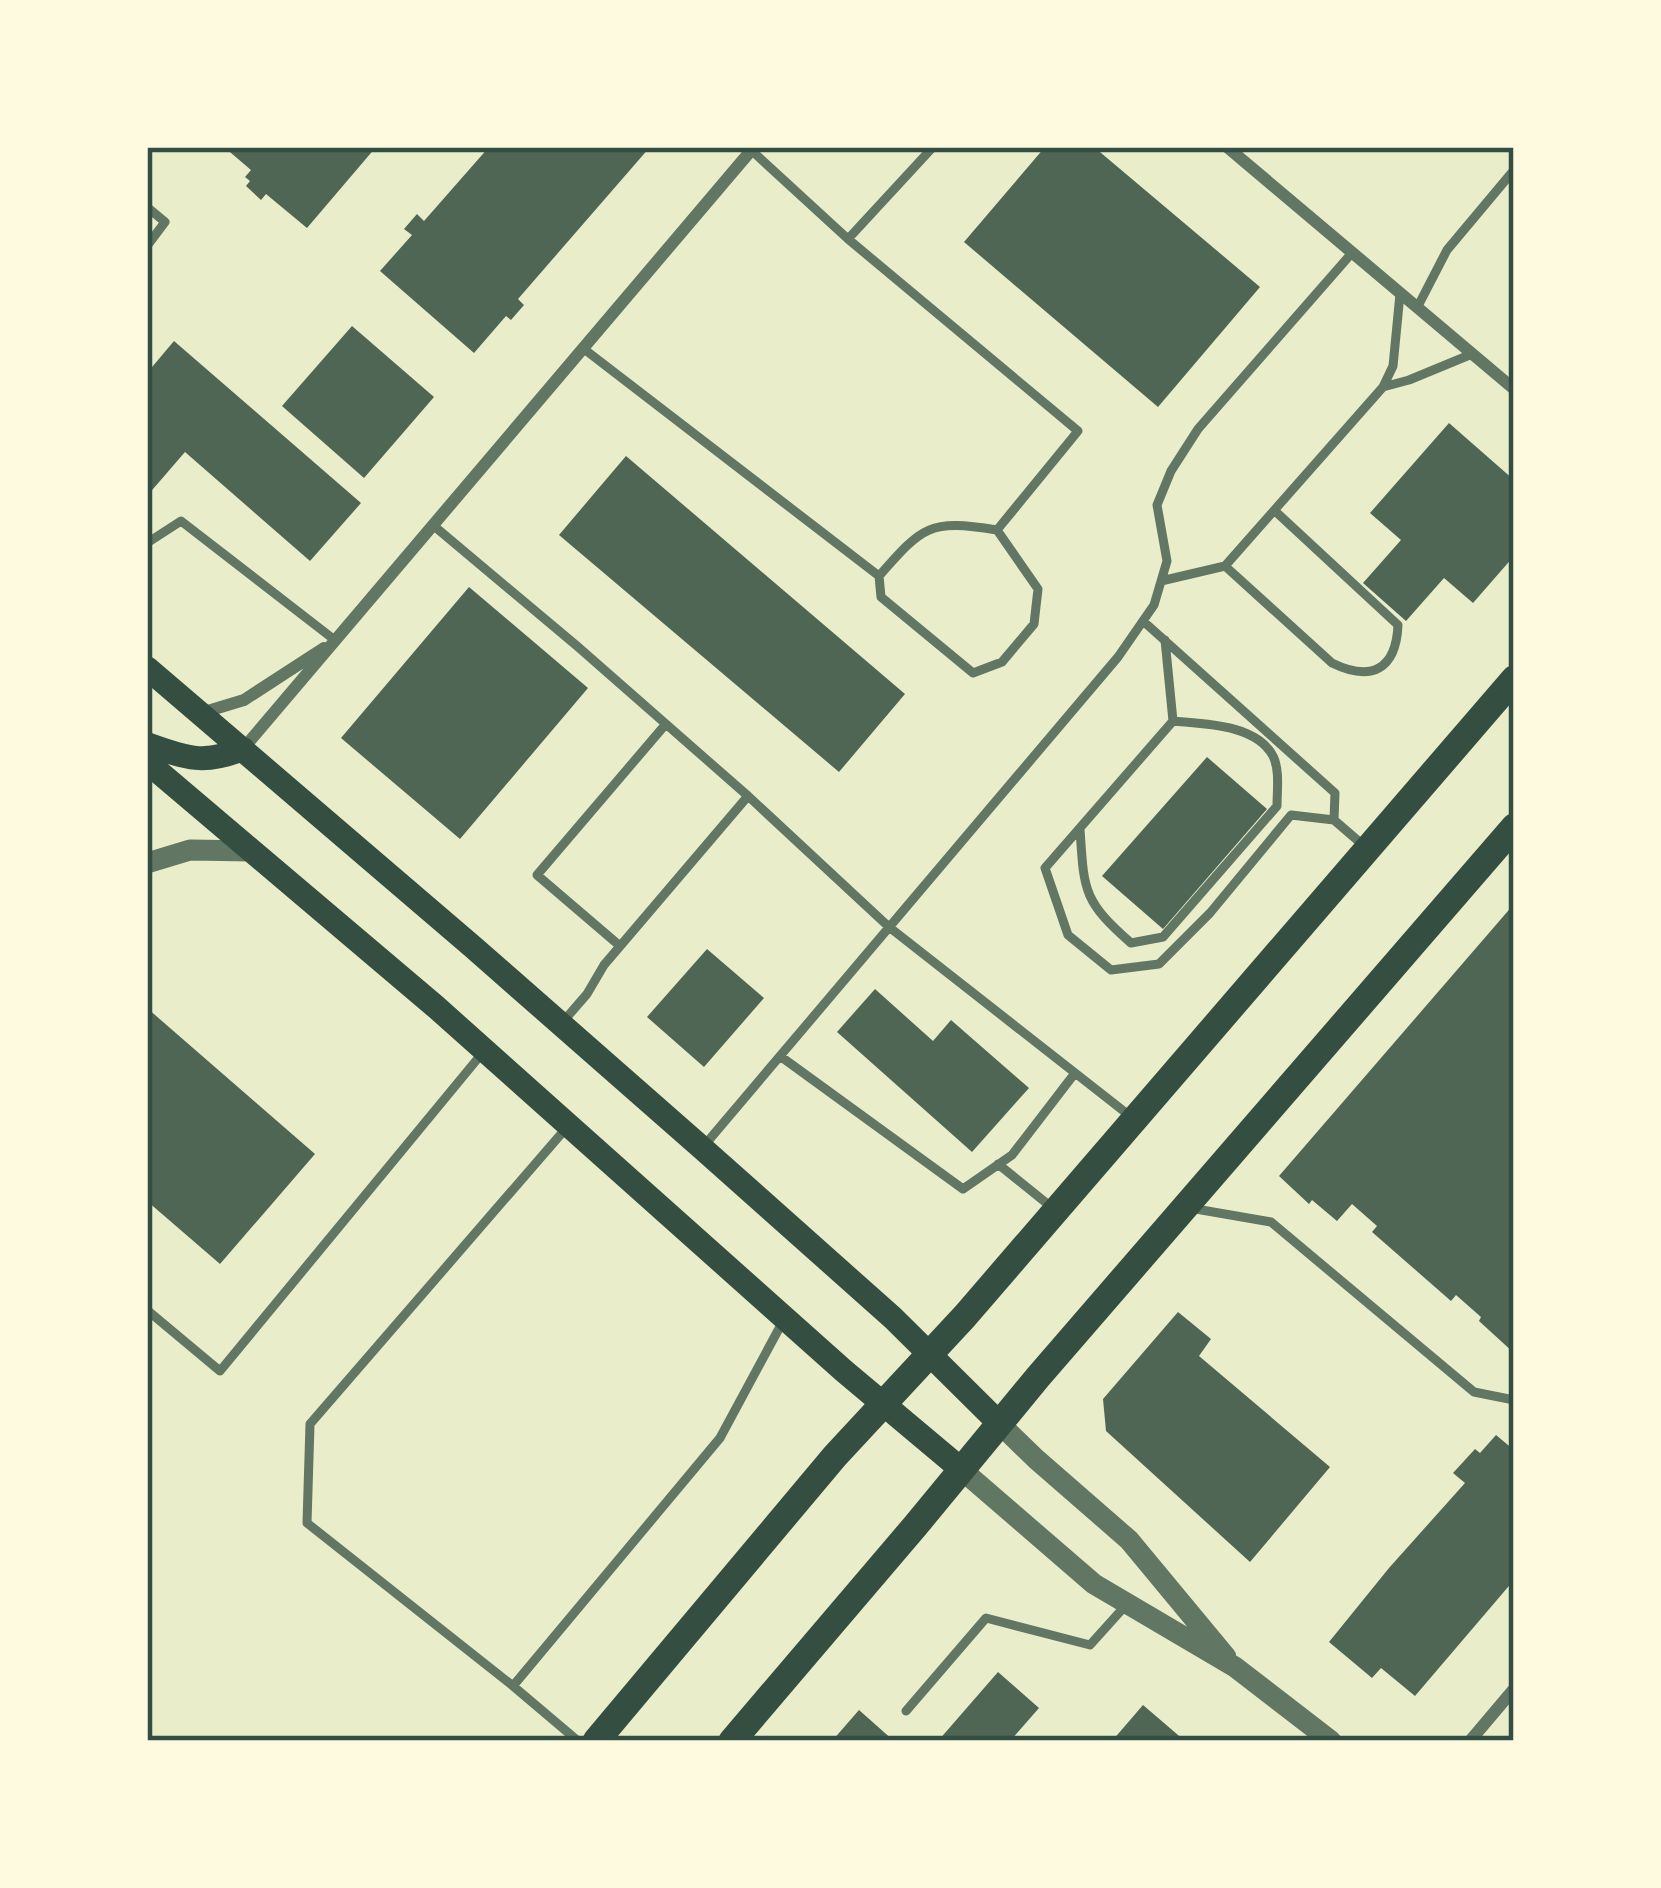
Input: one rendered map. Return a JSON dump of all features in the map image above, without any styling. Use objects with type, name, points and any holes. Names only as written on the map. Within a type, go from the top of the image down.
[{"type":"main road","points":[[147,668],[702,1148],[893,1318],[1000,1424]]},
{"type":"main road","points":[[596,1741],[835,1456],[1055,1210],[1514,679]]},
{"type":"main road","points":[[147,744],[192,760],[221,758],[243,749]]},
{"type":"main road","points":[[147,762],[962,1470]]},
{"type":"main road","points":[[731,1741],[1514,827]]},
{"type":"street","points":[[1227,147],[1514,389]]},
{"type":"street","points":[[243,749],[753,149]]},
{"type":"street","points":[[201,713],[244,700],[336,641]]},
{"type":"street","points":[[147,863],[190,850],[252,851]]},
{"type":"street","points":[[1000,1424],[1129,1540],[1234,1667]]},
{"type":"street","points":[[962,1470],[1094,1584],[1234,1667],[1326,1739]]},
{"type":"street","points":[[1470,1741],[1514,1689]]},
{"type":"lane","points":[[848,239],[933,147]]},
{"type":"lane","points":[[753,149],[848,239],[1078,431],[997,530]]},
{"type":"lane","points":[[1417,308],[1447,250],[1514,170]]},
{"type":"lane","points":[[147,207],[165,222],[147,246]]},
{"type":"lane","points":[[702,1148],[1118,657],[1154,604],[1167,561],[1157,505],[1171,470],[1198,430],[1351,254]]},
{"type":"lane","points":[[1161,581],[1225,566],[1383,387],[1393,366],[1400,294]]},
{"type":"lane","points":[[584,349],[880,577]]},
{"type":"lane","points":[[1383,387],[1472,354]]},
{"type":"lane","points":[[1225,566],[1332,663],[1351,672],[1372,672],[1390,659],[1398,625],[1276,511]]},
{"type":"lane","points":[[147,543],[181,521],[336,641]]},
{"type":"lane","points":[[956,523],[997,530],[1038,589],[1034,624],[1001,662],[974,673],[881,597],[880,577],[915,534],[956,523]]},
{"type":"lane","points":[[434,526],[748,796],[889,927],[1134,1119]]},
{"type":"lane","points":[[1143,621],[1335,793],[1334,820]]},
{"type":"lane","points":[[1165,640],[1173,721],[1046,868],[1068,935],[1111,970],[1159,964],[1210,913],[1291,815],[1334,820],[1368,849]]},
{"type":"lane","points":[[1081,828],[1084,886],[1104,919],[1131,943],[1163,937],[1277,806],[1272,754],[1253,737],[1216,724],[1173,721]]},
{"type":"lane","points":[[620,946],[537,875],[665,725]]},
{"type":"lane","points":[[561,1024],[604,965],[748,796]]},
{"type":"lane","points":[[147,1310],[220,1371],[484,1051]]},
{"type":"lane","points":[[780,1057],[963,1189],[1012,1155],[1075,1073]]},
{"type":"lane","points":[[568,1126],[310,1424],[307,1523],[578,1741]]},
{"type":"lane","points":[[998,1164],[1055,1210]]},
{"type":"lane","points":[[1185,1207],[1270,1222],[1474,1392],[1514,1400]]},
{"type":"lane","points":[[513,1686],[720,1438],[784,1318]]},
{"type":"lane","points":[[905,1712],[986,1618],[1090,1646],[1126,1605]]},
{"type":"building","points":[[224,147],[376,147],[307,228],[266,194],[261,200],[246,186],[250,181],[245,177],[251,170]]},
{"type":"building","points":[[489,147],[650,147],[518,299],[524,305],[511,320],[506,316],[474,353],[380,271],[412,235],[404,229],[417,214],[424,221]]},
{"type":"building","points":[[1045,147],[1094,147],[1260,287],[1158,407],[964,242]]},
{"type":"building","points":[[352,326],[434,397],[364,478],[282,406]]},
{"type":"building","points":[[174,341],[361,503],[310,561],[185,452],[147,496],[147,373]]},
{"type":"building","points":[[1449,423],[1514,480],[1514,556],[1473,603],[1444,578],[1406,621],[1363,583],[1401,540],[1370,513]]},
{"type":"building","points":[[626,456],[905,694],[839,772],[559,535]]},
{"type":"building","points":[[469,587],[588,688],[460,839],[341,738]]},
{"type":"building","points":[[1207,757],[1267,809],[1163,929],[1102,876]]},
{"type":"building","points":[[1514,904],[1514,1353],[1456,1295],[1451,1301],[1372,1232],[1377,1226],[1352,1204],[1337,1221],[1312,1200],[1309,1204],[1279,1176]]},
{"type":"building","points":[[707,949],[764,998],[704,1067],[647,1017]]},
{"type":"building","points":[[875,989],[933,1041],[951,1020],[1029,1088],[972,1152],[837,1032]]},
{"type":"building","points":[[147,1008],[315,1154],[220,1264],[147,1201]]},
{"type":"building","points":[[1178,1312],[1211,1339],[1199,1356],[1330,1467],[1250,1562],[1106,1431],[1103,1399]]},
{"type":"building","points":[[1496,1435],[1514,1450],[1514,1580],[1415,1696],[1381,1668],[1372,1678],[1329,1642],[1465,1483],[1453,1473]]},
{"type":"building","points":[[998,1672],[1039,1708],[1010,1741],[938,1741]]},
{"type":"building","points":[[1143,1705],[1185,1741],[1112,1741]]},
{"type":"building","points":[[859,1710],[894,1741],[832,1741]]}]
